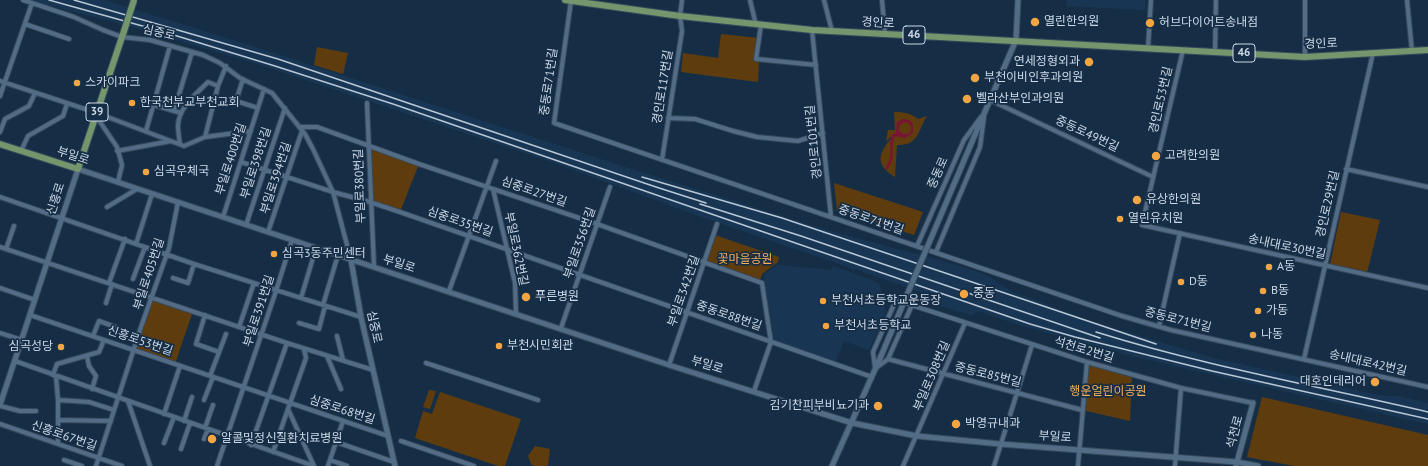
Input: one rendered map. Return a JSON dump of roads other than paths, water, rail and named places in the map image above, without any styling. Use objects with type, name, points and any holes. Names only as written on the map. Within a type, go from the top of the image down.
[{"type":"main road","name":"신흥로","points":[[78,169],[134,0]]},
{"type":"main road","name":"경인로","points":[[569,0],[680,16],[812,30],[1305,57],[1428,50]]},
{"type":"main road","name":"부일로","points":[[0,144],[78,169]]},
{"type":"street","name":"심중로","points":[[23,0],[74,17],[103,30],[150,40],[203,54],[226,66],[243,79],[272,93],[285,108],[301,129],[313,149],[333,192],[351,260],[361,317],[394,464]]},
{"type":"street","name":"중동로71번길","points":[[569,0],[554,124],[1122,316],[1159,326],[1304,359]]},
{"type":"street","name":"경인로117번길","points":[[662,160],[682,30],[680,16],[682,0]]},
{"type":"street","points":[[750,0],[758,25],[756,59],[816,65]]},
{"type":"street","points":[[824,0],[832,31]]},
{"type":"street","points":[[882,0],[885,34]]},
{"type":"street","name":"중동로","points":[[875,369],[1016,40],[1018,0]]},
{"type":"street","points":[[1148,48],[1151,0]]},
{"type":"street","points":[[1150,6],[1155,0]]},
{"type":"street","points":[[1216,0],[1216,52]]},
{"type":"street","points":[[1305,0],[1305,57]]},
{"type":"street","points":[[1407,0],[1412,51]]},
{"type":"street","points":[[0,96],[2,82],[32,3]]},
{"type":"street","points":[[25,24],[69,38]]},
{"type":"street","name":"경인로101번길","points":[[812,30],[831,217]]},
{"type":"street","points":[[146,131],[170,46]]},
{"type":"street","name":"경인로53번길","points":[[1142,225],[1183,50]]},
{"type":"street","points":[[174,111],[192,52]]},
{"type":"street","name":"경인로29번길","points":[[1304,359],[1373,53]]},
{"type":"street","points":[[205,137],[218,86],[226,66]]},
{"type":"street","points":[[243,79],[236,101],[258,108]]},
{"type":"street","points":[[2,82],[146,131],[184,146],[205,137],[251,131]]},
{"type":"street","points":[[180,144],[178,126],[181,113],[192,97],[208,82],[218,86]]},
{"type":"street","name":"부일로400번길","points":[[223,217],[264,89]]},
{"type":"street","points":[[0,132],[5,119],[29,106],[35,93]]},
{"type":"street","name":"중동로49번길","points":[[990,100],[1153,176]]},
{"type":"street","name":"부일로380번길","points":[[367,103],[370,202],[374,267]]},
{"type":"street","points":[[21,151],[28,136],[62,116],[67,104]]},
{"type":"street","points":[[154,104],[181,113]]},
{"type":"street","name":"부일로398번길","points":[[246,225],[285,108]]},
{"type":"street","name":"중동로","points":[[917,246],[964,140],[985,112]]},
{"type":"street","name":"중동로","points":[[936,252],[980,147],[985,112]]},
{"type":"street","points":[[96,115],[117,147],[122,165],[118,182]]},
{"type":"street","points":[[668,118],[695,120],[757,137],[798,141],[823,133]]},
{"type":"street","name":"심중로27번길","points":[[301,129],[317,127],[419,164],[597,224],[761,283],[771,342]]},
{"type":"street","name":"부일로394번길","points":[[268,232],[301,129]]},
{"type":"street","points":[[117,151],[171,141]]},
{"type":"street","points":[[449,291],[496,161]]},
{"type":"street","points":[[241,162],[333,192]]},
{"type":"street","name":"부일로","points":[[78,169],[516,313],[668,365],[852,423],[917,436],[1000,444],[1176,457],[1258,466]]},
{"type":"street","name":"신흥로","points":[[36,411],[20,412],[0,406],[78,169]]},
{"type":"street","points":[[1346,169],[1428,187]]},
{"type":"street","name":"부일로356번길","points":[[561,328],[610,187]]},
{"type":"street","points":[[107,207],[137,189]]},
{"type":"street","name":"부일로362번길","points":[[493,189],[514,284],[516,313]]},
{"type":"street","name":"심중로35번길","points":[[333,192],[370,202],[580,274]]},
{"type":"street","points":[[136,244],[152,194]]},
{"type":"street","points":[[0,197],[194,264],[361,317]]},
{"type":"street","name":"부일로405번길","points":[[96,466],[167,255],[178,202]]},
{"type":"street","name":"부일로342번길","points":[[668,365],[718,224]]},
{"type":"street","name":"송내대로30번길","points":[[1142,225],[1428,288]]},
{"type":"street","points":[[6,249],[14,226]]},
{"type":"street","points":[[1159,326],[1180,233]]},
{"type":"street","points":[[106,303],[125,239]]},
{"type":"street","name":"부일로391번길","points":[[217,466],[292,240]]},
{"type":"street","points":[[0,247],[304,349],[373,370]]},
{"type":"street","points":[[133,279],[145,247]]},
{"type":"street","points":[[301,298],[316,248]]},
{"type":"street","points":[[299,323],[319,329],[338,255]]},
{"type":"street","points":[[173,278],[188,283],[194,264]]},
{"type":"street","name":"중동로88번길","points":[[580,274],[872,377]]},
{"type":"street","points":[[239,327],[254,283]]},
{"type":"street","points":[[0,288],[35,300]]},
{"type":"street","name":"석천로2번길","points":[[875,369],[873,352],[896,300],[1087,362],[1181,388],[1253,403]]},
{"type":"street","points":[[832,466],[875,369],[888,359],[912,305]]},
{"type":"street","name":"신흥로53번길","points":[[30,315],[243,387]]},
{"type":"street","points":[[205,315],[196,344],[219,352]]},
{"type":"street","name":"신흥로53번길","points":[[93,336],[99,321],[118,328]]},
{"type":"street","name":"부일로308번길","points":[[903,466],[965,323]]},
{"type":"street","points":[[0,333],[22,340]]},
{"type":"street","points":[[204,400],[226,334]]},
{"type":"street","points":[[337,336],[343,360]]},
{"type":"street","points":[[58,444],[58,400],[54,375],[57,364],[99,352],[104,340]]},
{"type":"street","points":[[754,391],[771,342]]},
{"type":"street","points":[[251,445],[287,343]]},
{"type":"street","points":[[994,466],[1032,345]]},
{"type":"street","points":[[290,403],[306,358],[304,349]]},
{"type":"street","points":[[86,356],[89,366],[96,376],[92,389]]},
{"type":"street","points":[[327,356],[340,389]]},
{"type":"street","name":"중동로85번길","points":[[888,359],[1082,410]]},
{"type":"street","name":"송내대로42번길","points":[[1304,359],[1428,387]]},
{"type":"street","points":[[15,361],[273,452],[300,464],[314,466]]},
{"type":"street","points":[[1079,450],[1087,362]]},
{"type":"street","points":[[426,363],[538,400]]},
{"type":"street","name":"신흥로53번길","points":[[164,414],[180,366]]},
{"type":"street","name":"심중로68번길","points":[[243,387],[388,436]]},
{"type":"street","points":[[1175,466],[1181,388]]},
{"type":"street","points":[[184,421],[192,397]]},
{"type":"street","points":[[58,400],[89,402],[114,410]]},
{"type":"street","points":[[128,401],[150,466]]},
{"type":"street","name":"심중로68번길","points":[[273,452],[290,403]]},
{"type":"street","name":"석천로","points":[[1236,464],[1253,403]]},
{"type":"street","points":[[204,439],[212,405]]},
{"type":"street","points":[[288,409],[314,466]]},
{"type":"street","points":[[164,443],[174,417]]},
{"type":"street","points":[[58,420],[110,421]]},
{"type":"street","points":[[328,466],[343,421]]},
{"type":"street","points":[[181,449],[190,423]]},
{"type":"street","name":"신흥로67번길","points":[[0,424],[121,466]]},
{"type":"street","points":[[400,441],[474,466]]},
{"type":"street","points":[[336,442],[394,464]]},
{"type":"street","name":"부일로","points":[[1078,466],[1079,450]]},
{"type":"street","points":[[64,460],[82,466]]},
{"type":"street","points":[[330,460],[347,466]]},
{"type":"railway","points":[[49,0],[164,32],[393,104],[1030,324],[1075,337],[1212,371],[1428,419]]},
{"type":"railway","points":[[74,0],[278,59],[706,203]]},
{"type":"railway","points":[[642,177],[782,218],[1156,344]]},
{"type":"railway","points":[[700,204],[801,236],[1100,338]]},
{"type":"railway","points":[[1096,332],[1178,355],[1428,412]]},
{"type":"place","name":"열린한의원","points":[[1035,22]]},
{"type":"place","name":"허브다이어트송내점","points":[[1150,23]]},
{"type":"place","name":"연세정형외과","points":[[1089,62]]},
{"type":"place","name":"부천이비인후과의원","points":[[975,78]]},
{"type":"place","name":"스카이파크","points":[[77,83]]},
{"type":"place","name":"벨라산부인과의원","points":[[967,99]]},
{"type":"place","name":"한국천부교부천교회","points":[[132,103]]},
{"type":"place","name":"고려한의원","points":[[1156,156]]},
{"type":"place","name":"심곡우체국","points":[[146,172]]},
{"type":"place","name":"유상한의원","points":[[1137,200]]},
{"type":"place","name":"열린유치원","points":[[1120,219]]},
{"type":"place","name":"심곡3동주민센터","points":[[274,254]]},
{"type":"place","name":"A동","points":[[1269,267]]},
{"type":"place","name":"D동","points":[[1181,282]]},
{"type":"place","name":"B동","points":[[1263,291]]},
{"type":"place","name":"중동","points":[[964,294]]},
{"type":"place","name":"푸른병원","points":[[526,297]]},
{"type":"place","name":"부천서초등학교운동장","points":[[823,301]]},
{"type":"place","name":"가동","points":[[1258,311]]},
{"type":"place","name":"부천서초등학교","points":[[826,326]]},
{"type":"place","name":"나동","points":[[1253,335]]},
{"type":"place","name":"부천시민회관","points":[[499,346]]},
{"type":"place","name":"심곡성당","points":[[61,347]]},
{"type":"place","name":"대호인테리어","points":[[1375,382]]},
{"type":"place","name":"김기찬피부비뇨기과","points":[[878,406]]},
{"type":"place","name":"박영규내과","points":[[956,424]]},
{"type":"place","name":"알콜및정신질환치료병원","points":[[212,439]]},
{"type":"park label","name":"꽃마을공원","points":[[745,260]]},
{"type":"park label","name":"행운얼린이공원","points":[[1108,392]]}]
